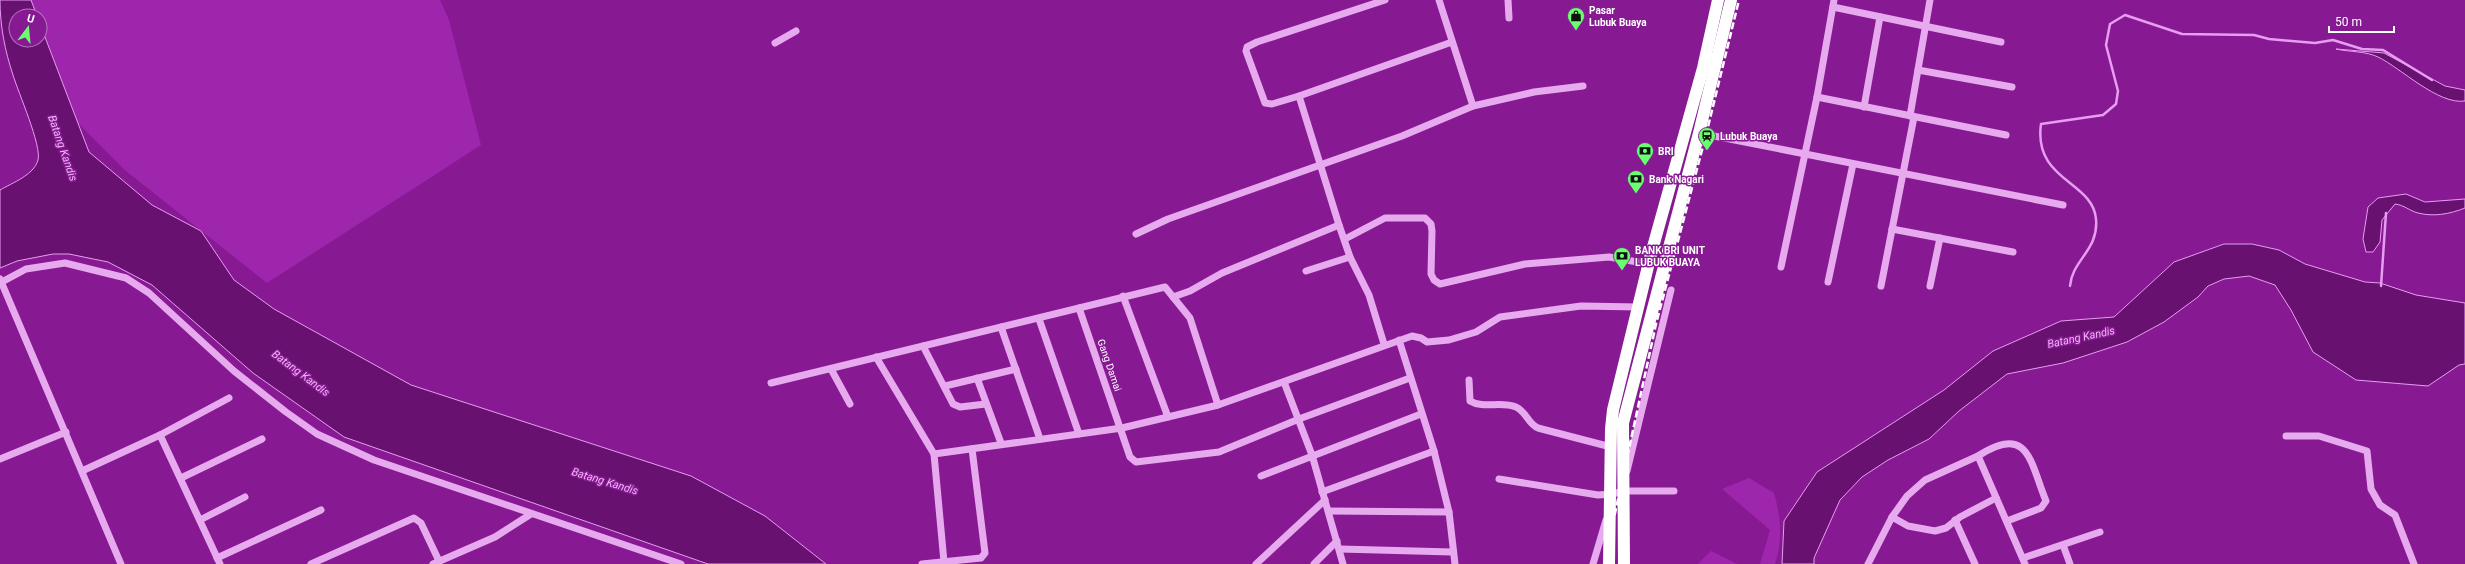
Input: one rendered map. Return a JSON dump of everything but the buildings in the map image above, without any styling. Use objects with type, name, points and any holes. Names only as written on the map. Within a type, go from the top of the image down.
[{"type":"highway","points":[[1609,564],[1611,447],[1614,410],[1650,259],[1703,68],[1718,0]]},
{"type":"highway","points":[[1624,564],[1623,423],[1665,257],[1699,133],[1731,0]]},
{"type":"highway","points":[[1658,229],[1664,235],[1672,233]]},
{"type":"highway","points":[[1650,259],[1658,252],[1665,257]]},
{"type":"street","points":[[1385,0],[1247,47],[1248,57],[1265,103],[1272,104],[1299,96],[1452,42]]},
{"type":"street","points":[[1439,0],[1472,106]]},
{"type":"street","points":[[1508,0],[1509,18]]},
{"type":"street","points":[[1881,286],[1904,173],[1918,70],[1930,0]]},
{"type":"street","points":[[1781,267],[1806,155],[1833,4],[1880,17],[2001,42]]},
{"type":"street","points":[[1864,106],[1880,17]]},
{"type":"street","points":[[775,43],[796,30]]},
{"type":"street","points":[[1918,70],[2012,87]]},
{"type":"street","points":[[1136,234],[1168,219],[1233,194],[1402,136],[1472,106],[1534,92],[1583,86]]},
{"type":"street","points":[[1299,96],[1339,225],[1350,257],[1369,295],[1384,344]]},
{"type":"street","points":[[1817,97],[2006,135]]},
{"type":"street","points":[[1699,133],[2063,205]]},
{"type":"street","points":[[1828,282],[1853,164]]},
{"type":"street","points":[[1345,239],[1385,218],[1425,218],[1431,224],[1432,231],[1431,274],[1434,280],[1440,284],[1525,264],[1609,257],[1650,259]]},
{"type":"street","points":[[1173,297],[1190,291],[1222,273],[1339,225]]},
{"type":"street","points":[[1892,229],[2013,252]]},
{"type":"street","points":[[1930,286],[1940,238]]},
{"type":"street","points":[[1306,271],[1350,257]]},
{"type":"street","points":[[121,564],[1,281],[26,269],[65,263],[126,278],[149,294],[234,371],[316,434],[374,460],[681,564]]},
{"type":"street","points":[[771,384],[876,357],[1039,319],[1123,296],[1166,287],[1190,318],[1218,405]]},
{"type":"street","points":[[1593,564],[1611,499],[1624,487],[1671,290]]},
{"type":"street","points":[[1123,296],[1168,417]]},
{"type":"street","points":[[934,454],[972,449],[1001,443],[1122,428],[1218,405],[1384,344],[1412,336],[1421,338],[1427,342],[1449,340],[1484,329],[1500,317],[1589,305],[1639,306]]},
{"type":"street","name":"Gang Damai","points":[[1079,308],[1122,428],[1130,457],[1136,462],[1218,452],[1299,419],[1410,378]]},
{"type":"street","points":[[1039,319],[1079,434]]},
{"type":"street","points":[[1001,327],[1040,439]]},
{"type":"street","points":[[1399,340],[1421,414],[1434,451],[1449,512],[1452,552],[1455,564]]},
{"type":"street","points":[[923,346],[953,404],[957,406],[986,404]]},
{"type":"street","points":[[876,357],[934,454],[944,562]]},
{"type":"street","points":[[831,369],[850,404]]},
{"type":"street","points":[[945,386],[1016,369]]},
{"type":"street","points":[[977,378],[1001,443]]},
{"type":"street","points":[[1469,380],[1470,401],[1474,404],[1502,404],[1516,407],[1521,410],[1532,426],[1611,447]]},
{"type":"street","points":[[1284,382],[1312,455],[1340,549],[1343,564]]},
{"type":"street","points":[[82,471],[160,435],[229,398]]},
{"type":"street","points":[[1261,476],[1421,414]]},
{"type":"street","points":[[0,459],[66,432]]},
{"type":"street","points":[[160,435],[218,561],[321,510]]},
{"type":"street","points":[[2286,436],[2319,436],[2367,451],[2371,489],[2380,505],[2395,515],[2414,564]]},
{"type":"street","points":[[181,478],[262,439]]},
{"type":"street","points":[[1876,564],[1868,563],[1892,517],[1907,496],[1925,480],[1978,456],[1992,447],[2013,443],[2019,445],[2026,451],[2046,501],[2041,508],[2007,522]]},
{"type":"street","points":[[922,564],[980,558],[985,553],[972,449]]},
{"type":"street","points":[[1322,492],[1434,451]]},
{"type":"street","points":[[1978,456],[2024,561],[2100,532]]},
{"type":"street","points":[[1499,480],[1598,495],[1611,499]]},
{"type":"street","points":[[1624,487],[1674,491]]},
{"type":"street","points":[[200,520],[245,497]]},
{"type":"street","points":[[1892,517],[1908,526],[1936,531],[1946,528],[1955,520],[1996,498]]},
{"type":"street","points":[[1256,564],[1325,500]]},
{"type":"street","points":[[1329,511],[1449,512]]},
{"type":"street","points":[[311,564],[414,518],[421,523],[436,562],[495,538],[531,514]]},
{"type":"street","points":[[1955,520],[1975,564]]},
{"type":"street","points":[[1314,564],[1337,541]]},
{"type":"street","points":[[2063,545],[2070,564]]},
{"type":"street","points":[[1340,549],[1452,552]]},
{"type":"shaded area","points":[[31,0],[440,0],[449,20],[481,145],[267,283],[126,171],[78,123],[48,45],[48,8],[34,8]]},
{"type":"shaded area","points":[[1749,478],[1774,493],[1780,520],[1778,555],[1775,564],[1760,564],[1770,530],[1722,489]]},
{"type":"shaded area","points":[[1711,551],[1737,564],[1698,564]]},
{"type":"water","name":"Batang Kandis","points":[[0,0],[31,0],[34,8],[8,8],[8,48],[48,48],[48,45],[89,152],[152,205],[201,231],[234,280],[274,309],[411,385],[691,476],[765,516],[826,564],[708,564],[344,437],[253,373],[152,285],[108,262],[69,254],[53,254],[17,261],[0,268],[0,190],[22,178],[32,170],[38,160],[38,153],[33,131],[8,57],[2,29]]},
{"type":"water","points":[[2336,49],[2384,53],[2445,86],[2465,90],[2465,101],[2454,101],[2432,92],[2378,57]]},
{"type":"water","points":[[2406,194],[2425,202],[2465,199],[2465,208],[2454,212],[2430,215],[2418,213],[2395,204],[2382,220],[2380,242],[2373,252],[2366,252],[2363,239],[2368,207],[2378,198]]},
{"type":"water","name":"Batang Kandis","points":[[2224,244],[2252,244],[2279,250],[2305,264],[2365,282],[2380,283],[2416,295],[2465,303],[2465,364],[2459,365],[2428,386],[2356,380],[2313,352],[2291,310],[2275,285],[2249,276],[2224,279],[2208,286],[2198,297],[2164,322],[2127,342],[2063,363],[2007,374],[1959,411],[1929,439],[1888,460],[1862,477],[1840,500],[1814,558],[1814,564],[1782,564],[1784,521],[1817,472],[1944,390],[1993,351],[2061,321],[2114,317],[2174,262]]},
{"type":"waterway","points":[[2070,286],[2075,269],[2090,247],[2096,230],[2096,219],[2092,206],[2085,196],[2064,179],[2046,158],[2041,143],[2041,124],[2103,115],[2116,104],[2118,91],[2106,45],[2110,24],[2125,15],[2182,34],[2254,35],[2269,39],[2315,43],[2333,40],[2362,49],[2383,50],[2432,80]]},
{"type":"waterway","points":[[2381,286],[2386,213]]},
{"type":"railway","points":[[1604,564],[1656,324],[1706,135],[1739,0]]},
{"type":"place","name":"Pasar Lubuk Buaya","points":[[1576,31]]},
{"type":"place","name":"Lubuk Buaya","points":[[1707,151]]},
{"type":"place","name":"BRI","points":[[1645,166]]},
{"type":"place","name":"Bank Nagari","points":[[1636,194]]},
{"type":"place","name":"BANK BRI UNIT LUBUK BUAYA","points":[[1622,271]]}]
